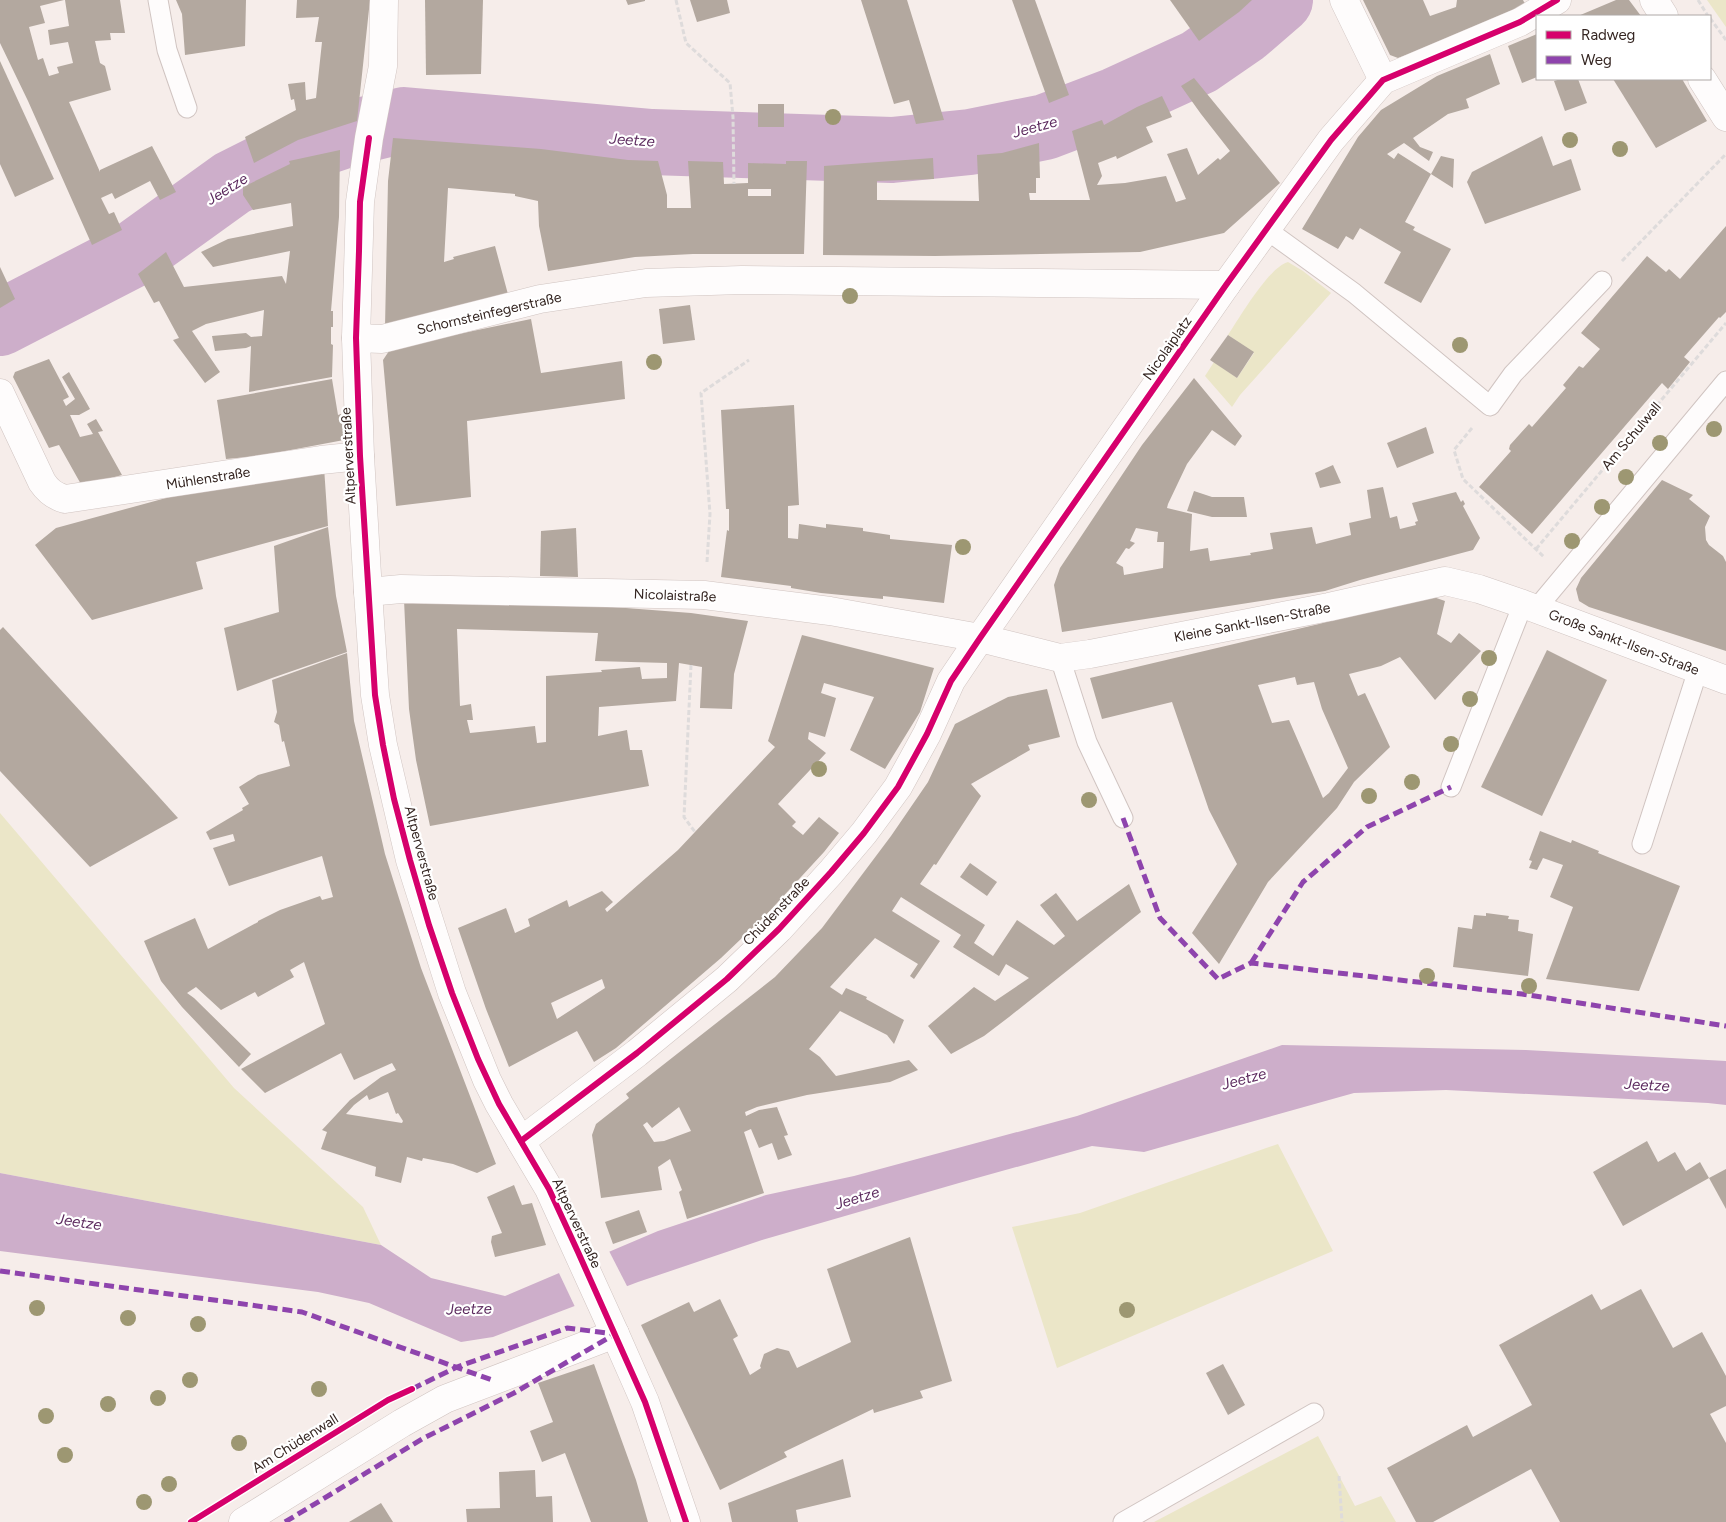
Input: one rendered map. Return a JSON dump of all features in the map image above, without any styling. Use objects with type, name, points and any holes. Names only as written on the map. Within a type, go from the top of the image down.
[{"type":"street","name":"Altperverstraße","points":[[384,0],[383,66],[360,202],[356,338],[360,456],[368,592],[376,695],[383,746],[410,860],[452,993],[478,1059],[499,1104],[549,1189],[615,1334],[645,1402],[686,1522]]},
{"type":"street","points":[[1344,0],[1383,80],[1520,22],[1557,0]]},
{"type":"street","points":[[1654,0],[1663,15]]},
{"type":"street","name":"Nicolaiplatz","points":[[980,638],[1226,285],[1331,140],[1383,80]]},
{"type":"street","points":[[1703,80],[1726,117]]},
{"type":"street","name":"Schornsteinfegerstraße","points":[[356,338],[382,339],[540,299],[646,283],[742,280],[1226,285]]},
{"type":"street","name":"Mühlenstraße","points":[[0,393],[42,482],[55,496],[65,499],[321,460],[360,456]]},
{"type":"street","name":"Kleine Sankt-Ilsen-Straße","points":[[980,638],[1060,658],[1090,654],[1330,607],[1445,581],[1461,584],[1529,606]]},
{"type":"street","name":"Nicolaistraße","points":[[368,592],[401,589],[704,595],[830,611],[980,638]]},
{"type":"street","name":"Große Sankt-Ilsen-Straße","points":[[1529,606],[1726,680]]},
{"type":"street","name":"Chüdenstraße","points":[[522,1141],[637,1053],[727,979],[779,929],[864,832],[898,788],[927,734],[951,681],[980,638]]},
{"type":"street","points":[[244,1522],[402,1423],[445,1399],[615,1334]]},
{"type":"lane","points":[[158,0],[167,50],[187,108]]},
{"type":"lane","points":[[1267,230],[1354,293],[1490,406],[1513,374],[1602,281]]},
{"type":"lane","points":[[1451,787],[1529,606],[1564,575],[1718,402],[1726,381]]},
{"type":"lane","points":[[1060,658],[1087,742],[1123,818]]},
{"type":"lane","points":[[1642,844],[1698,670]]},
{"type":"lane","points":[[1123,1522],[1314,1413]]},
{"type":"path","points":[[676,0],[686,43],[730,82],[733,117],[734,182]]},
{"type":"path","points":[[1698,0],[1708,15]]},
{"type":"path","points":[[1711,20],[1726,40]]},
{"type":"path","points":[[1602,281],[1726,154]]},
{"type":"path","points":[[704,595],[710,514],[701,393],[749,360]]},
{"type":"path","points":[[1490,406],[1454,450],[1463,479],[1564,575]]},
{"type":"path","points":[[691,665],[684,817],[695,832]]},
{"type":"path","points":[[1339,1476],[1342,1522]]},
{"type":"shaded area","points":[[1707,0],[1726,0],[1726,27]]},
{"type":"shaded area","points":[[1288,262],[1331,293],[1240,395],[1232,407],[1205,376],[1214,362],[1237,378],[1254,353],[1228,335],[1247,305],[1272,273]]},
{"type":"shaded area","points":[[0,813],[234,1088],[363,1207],[381,1245],[0,1173]]},
{"type":"shaded area","points":[[1278,1144],[1333,1251],[1057,1368],[1012,1227],[1080,1213]]},
{"type":"shaded area","points":[[1318,1436],[1355,1506],[1381,1496],[1396,1522],[1154,1522]]},
{"type":"water","points":[[1282,1045],[1526,1050],[1726,1061],[1726,1105],[1446,1090],[1354,1093],[1144,1152],[1092,1146],[959,1183],[762,1240],[638,1282],[493,1337],[461,1342],[369,1303],[318,1292],[0,1251],[0,1173],[381,1245],[431,1278],[505,1296],[658,1231],[766,1195],[854,1176],[1077,1116]]},
{"type":"pier","points":[[608,1249],[628,1288],[576,1309],[558,1271]]},
{"type":"building","points":[[0,0],[64,0],[40,6],[45,23],[29,27],[38,60],[43,58],[49,76],[59,73],[57,67],[73,63],[68,42],[50,45],[48,30],[69,26],[65,0],[120,0],[125,33],[110,33],[111,40],[95,41],[100,63],[105,66],[111,90],[69,102],[100,172],[100,170],[152,146],[176,192],[160,200],[150,181],[115,199],[112,193],[101,198],[109,214],[114,212],[122,230],[92,245],[0,43]]},
{"type":"building","points":[[176,0],[246,0],[245,46],[185,55],[182,14]]},
{"type":"building","points":[[297,0],[370,0],[357,121],[298,140],[254,163],[245,137],[296,110],[294,99],[291,100],[288,84],[305,82],[306,100],[316,98],[322,42],[315,42],[319,17],[296,18]]},
{"type":"building","points":[[425,0],[483,0],[481,74],[426,75]]},
{"type":"building","points":[[626,0],[645,0],[645,1],[628,5]]},
{"type":"building","points":[[690,0],[727,0],[730,13],[697,22]]},
{"type":"building","points":[[861,0],[907,0],[944,120],[916,124],[909,100],[894,104]]},
{"type":"building","points":[[1012,0],[1035,0],[1069,95],[1049,103]]},
{"type":"building","points":[[1170,0],[1252,0],[1239,12],[1199,41]]},
{"type":"building","points":[[1363,0],[1423,0],[1430,16],[1456,7],[1457,0],[1523,0],[1526,6],[1457,37],[1398,58],[1390,55]]},
{"type":"building","points":[[1616,0],[1629,0],[1640,15],[1580,15]]},
{"type":"building","points":[[1536,34],[1536,77],[1522,83],[1508,46]]},
{"type":"building","points":[[1490,54],[1500,84],[1466,99],[1469,108],[1448,114],[1413,138],[1420,147],[1433,152],[1429,161],[1404,143],[1387,154],[1394,159],[1398,153],[1431,174],[1405,222],[1415,227],[1413,230],[1451,249],[1421,303],[1384,283],[1401,252],[1360,228],[1353,240],[1346,236],[1338,249],[1302,229],[1358,137],[1381,110],[1437,76]]},
{"type":"building","points":[[0,61],[54,179],[15,197],[0,164]]},
{"type":"building","points":[[1194,78],[1280,183],[1224,233],[1140,252],[935,256],[823,255],[824,166],[933,158],[934,179],[877,181],[877,200],[979,201],[977,155],[1002,153],[1039,143],[1040,178],[1036,178],[1036,193],[1029,193],[1030,200],[1090,200],[1072,131],[1102,120],[1104,125],[1162,96],[1172,117],[1146,127],[1153,142],[1117,159],[1116,156],[1098,163],[1102,176],[1097,185],[1125,183],[1166,176],[1176,202],[1186,199],[1167,154],[1187,148],[1198,175],[1218,158],[1220,160],[1230,151],[1181,86]]},
{"type":"building","points":[[1578,80],[1587,103],[1565,111],[1554,81]]},
{"type":"building","points":[[1614,80],[1683,80],[1707,121],[1656,148]]},
{"type":"building","points":[[758,104],[784,104],[784,127],[758,127]]},
{"type":"building","points":[[1542,136],[1553,166],[1571,159],[1581,190],[1485,224],[1467,182],[1472,172]]},
{"type":"building","points":[[393,138],[541,149],[628,160],[658,161],[667,195],[667,208],[691,208],[688,161],[723,162],[724,184],[748,183],[748,163],[786,164],[786,161],[807,161],[804,254],[693,254],[635,257],[548,271],[539,226],[538,201],[515,196],[515,194],[448,188],[444,262],[454,259],[453,257],[495,246],[509,298],[385,327],[388,181]],"holes":[[[748,189],[771,189],[771,196],[748,196]]]},
{"type":"building","points":[[340,150],[339,217],[331,311],[333,311],[333,327],[331,327],[331,344],[333,345],[332,377],[249,392],[251,346],[215,351],[212,336],[246,333],[251,337],[262,336],[264,310],[206,324],[192,331],[220,372],[205,383],[173,340],[179,338],[159,301],[154,303],[138,274],[166,252],[184,287],[282,276],[286,284],[290,251],[213,267],[201,252],[228,239],[293,226],[291,203],[253,210],[243,195],[243,187],[290,164],[289,161]]},
{"type":"building","points":[[1441,156],[1454,159],[1453,188],[1431,174]]},
{"type":"building","points":[[1726,226],[1726,312],[1719,317],[1684,357],[1690,362],[1668,389],[1662,383],[1532,534],[1479,487],[1511,451],[1509,449],[1510,445],[1529,424],[1532,427],[1566,388],[1563,385],[1579,366],[1583,368],[1600,349],[1581,333],[1647,256],[1666,272],[1669,269],[1680,279]]},
{"type":"building","points":[[0,267],[15,299],[0,308]]},
{"type":"building","points":[[690,305],[695,340],[663,344],[659,309]]},
{"type":"building","points":[[531,319],[541,373],[622,361],[625,399],[467,421],[471,497],[396,506],[383,360],[391,348]]},
{"type":"building","points":[[1228,335],[1254,352],[1237,378],[1210,360]]},
{"type":"building","points":[[49,359],[69,397],[63,400],[66,406],[75,399],[62,377],[69,372],[90,409],[79,415],[70,415],[80,437],[93,434],[87,424],[96,419],[103,431],[98,432],[122,475],[82,486],[59,445],[49,448],[13,377],[15,372]]},
{"type":"building","points":[[1194,378],[1242,436],[1235,446],[1212,430],[1187,464],[1168,504],[1167,508],[1192,514],[1190,551],[1208,548],[1210,561],[1251,555],[1250,553],[1273,549],[1270,533],[1312,527],[1316,544],[1351,535],[1349,523],[1371,518],[1367,490],[1383,487],[1390,518],[1397,516],[1400,529],[1416,525],[1415,522],[1418,521],[1412,503],[1456,492],[1461,502],[1463,500],[1465,504],[1463,506],[1480,538],[1473,550],[1325,591],[1062,632],[1054,585],[1060,568],[1142,445]],"holes":[[[1136,528],[1158,532],[1157,542],[1164,542],[1163,568],[1124,575],[1123,567],[1116,563],[1126,548],[1129,549],[1135,543],[1130,541]]]},
{"type":"building","points":[[332,379],[338,415],[341,414],[344,440],[259,456],[226,459],[217,400]]},
{"type":"building","points":[[794,405],[799,505],[788,506],[788,538],[798,539],[799,524],[826,528],[826,524],[863,528],[863,531],[890,535],[890,539],[952,545],[944,603],[883,596],[883,599],[821,593],[791,588],[791,586],[721,577],[727,530],[729,531],[729,509],[726,509],[721,410]]},
{"type":"building","points":[[1426,427],[1434,453],[1397,468],[1387,443]]},
{"type":"building","points":[[1333,465],[1341,483],[1320,488],[1315,473]]},
{"type":"building","points":[[324,467],[328,526],[196,562],[203,589],[92,620],[35,545],[56,528],[177,495]]},
{"type":"building","points":[[1662,480],[1693,495],[1689,499],[1710,516],[1705,527],[1706,540],[1709,545],[1723,556],[1726,562],[1726,651],[1589,607],[1579,601],[1576,589],[1581,578]]},
{"type":"building","points":[[1194,491],[1212,497],[1244,497],[1247,517],[1212,517],[1187,511]]},
{"type":"building","points":[[328,527],[336,596],[347,652],[237,691],[224,628],[279,612],[274,546]]},
{"type":"building","points":[[576,528],[578,577],[540,576],[541,531]]},
{"type":"building","points":[[1425,594],[1445,601],[1437,634],[1451,643],[1459,633],[1481,651],[1435,700],[1400,657],[1381,666],[1349,674],[1358,696],[1365,693],[1390,747],[1354,782],[1337,808],[1268,882],[1219,964],[1192,933],[1237,864],[1209,810],[1172,702],[1102,719],[1090,678],[1319,624]],"holes":[[[1295,677],[1297,685],[1314,682],[1322,709],[1348,768],[1323,798],[1289,720],[1272,723],[1258,685]]]},
{"type":"building","points":[[404,600],[600,606],[691,613],[748,621],[734,674],[732,709],[700,708],[702,667],[679,663],[676,701],[599,707],[598,736],[627,730],[630,750],[642,750],[649,786],[430,826],[416,760],[409,709]],"holes":[[[457,629],[598,633],[595,661],[667,663],[667,678],[642,679],[640,667],[546,676],[546,742],[537,743],[535,726],[470,733],[467,720],[473,720],[471,704],[460,706]]]},
{"type":"building","points":[[3,627],[178,818],[90,867],[0,771],[0,630]]},
{"type":"building","points":[[802,635],[934,668],[920,712],[885,769],[850,750],[874,697],[824,683],[821,693],[836,698],[825,737],[809,732],[808,739],[826,753],[778,804],[796,822],[792,826],[803,835],[819,817],[839,833],[766,915],[721,958],[616,1048],[594,1062],[577,1031],[509,1067],[486,1009],[458,928],[506,908],[515,933],[530,926],[528,919],[567,900],[569,907],[602,891],[613,902],[605,909],[607,912],[678,850],[775,747],[768,741]],"holes":[[[602,979],[605,988],[557,1019],[551,1003]]]},
{"type":"building","points":[[1547,650],[1607,680],[1542,816],[1481,787]]},
{"type":"building","points":[[347,653],[354,721],[385,854],[421,968],[496,1164],[477,1173],[453,1164],[423,1158],[422,1161],[407,1157],[401,1183],[375,1176],[376,1167],[321,1149],[327,1132],[322,1130],[350,1100],[381,1077],[396,1070],[392,1063],[354,1080],[341,1053],[265,1093],[241,1069],[325,1024],[304,962],[290,970],[294,977],[258,997],[255,992],[221,1010],[196,987],[187,993],[251,1054],[239,1067],[182,1007],[161,981],[144,941],[195,918],[208,949],[280,910],[320,896],[322,900],[333,897],[322,856],[229,886],[213,848],[235,841],[233,834],[210,840],[206,832],[243,810],[242,808],[249,804],[239,787],[258,775],[290,766],[284,741],[282,742],[279,725],[274,722],[277,712],[272,680]],"holes":[[[388,1092],[396,1114],[398,1113],[403,1121],[402,1123],[346,1114],[367,1095],[369,1100]]]},
{"type":"building","points":[[1047,689],[1060,737],[1028,745],[1030,750],[971,784],[981,796],[936,865],[934,864],[920,884],[985,925],[974,943],[993,956],[1017,920],[1054,945],[1065,936],[1040,905],[1056,893],[1077,921],[1129,884],[1141,912],[984,1036],[951,1054],[928,1026],[974,987],[995,1001],[1029,978],[1006,964],[999,976],[953,947],[961,935],[901,897],[892,911],[940,941],[914,979],[910,976],[918,964],[875,938],[830,987],[842,995],[846,988],[867,997],[866,999],[904,1020],[894,1044],[887,1035],[840,1011],[809,1049],[820,1057],[836,1076],[909,1060],[918,1070],[890,1082],[807,1095],[757,1107],[745,1112],[746,1116],[759,1110],[777,1107],[788,1135],[784,1136],[792,1155],[778,1160],[772,1143],[759,1148],[751,1129],[744,1132],[764,1193],[687,1219],[679,1192],[682,1190],[670,1159],[658,1167],[662,1190],[601,1198],[592,1135],[596,1124],[629,1098],[626,1094],[775,977],[822,928],[891,836],[928,782],[955,724],[1008,697]],"holes":[[[679,1107],[691,1131],[664,1141],[654,1142],[643,1125],[647,1122],[652,1128]]]},
{"type":"building","points":[[1540,831],[1571,843],[1572,840],[1599,851],[1598,853],[1680,886],[1639,991],[1546,979],[1573,907],[1550,897],[1563,865],[1543,858],[1537,870],[1529,868],[1532,861],[1529,860]]},
{"type":"building","points":[[970,863],[997,882],[987,896],[960,877]]},
{"type":"building","points":[[1486,913],[1509,916],[1508,919],[1519,920],[1518,931],[1533,934],[1528,976],[1453,967],[1458,927],[1472,929],[1474,915],[1486,916]]},
{"type":"building","points":[[1647,1141],[1658,1162],[1675,1152],[1686,1171],[1700,1162],[1709,1178],[1623,1226],[1593,1172]]},
{"type":"building","points":[[1726,1169],[1726,1209],[1709,1178]]},
{"type":"building","points":[[514,1185],[522,1205],[532,1203],[546,1245],[495,1257],[491,1242],[492,1236],[502,1233],[487,1197]]},
{"type":"building","points":[[639,1210],[647,1232],[613,1244],[605,1222]]},
{"type":"building","points":[[910,1237],[952,1381],[920,1391],[923,1398],[874,1413],[873,1409],[784,1452],[787,1457],[720,1490],[641,1325],[689,1302],[694,1312],[720,1299],[738,1336],[733,1339],[750,1375],[761,1368],[764,1354],[777,1348],[789,1351],[797,1368],[851,1342],[827,1269]]},
{"type":"building","points":[[1641,1289],[1673,1348],[1702,1332],[1726,1376],[1726,1406],[1710,1414],[1726,1443],[1726,1522],[1560,1522],[1531,1469],[1433,1522],[1416,1522],[1387,1468],[1467,1425],[1473,1437],[1532,1405],[1499,1345],[1592,1294],[1601,1310]]},
{"type":"building","points":[[594,1364],[636,1480],[648,1522],[591,1522],[565,1453],[542,1462],[530,1431],[553,1422],[538,1383]]},
{"type":"building","points":[[1223,1364],[1245,1405],[1228,1415],[1206,1373]]},
{"type":"building","points":[[843,1459],[851,1497],[796,1510],[798,1522],[732,1522],[728,1503]]},
{"type":"building","points":[[535,1470],[536,1497],[552,1496],[553,1522],[467,1522],[466,1509],[500,1508],[499,1472]]},
{"type":"building","points":[[381,1503],[393,1522],[349,1522]]},
{"type":"waterway","name":"Jeetze","points":[[0,323],[132,255],[232,183],[292,153],[351,133],[404,120],[652,142],[892,150],[970,142],[1045,127],[1116,100],[1199,62],[1244,31],[1280,0]]},
{"type":"marked path","points":[[1251,963],[1303,882],[1367,827],[1451,787]]},
{"type":"marked path","points":[[1123,818],[1160,918],[1218,979],[1251,963],[1522,994],[1726,1026]]},
{"type":"marked path","points":[[0,1271],[302,1312],[492,1380]]},
{"type":"marked path","points":[[412,1389],[457,1367],[567,1328],[615,1334]]},
{"type":"marked path","points":[[285,1522],[422,1439],[514,1393],[615,1334]]},
{"type":"cycle path","points":[[521,1141],[637,1053],[727,979],[779,929],[864,833],[898,787],[927,734],[951,681],[980,638],[1226,285],[1331,140],[1383,80],[1520,22],[1557,0]]},
{"type":"cycle path","points":[[369,138],[360,202],[356,338],[360,456],[375,695],[394,799],[429,925],[452,993],[478,1059],[499,1104],[549,1189],[578,1252],[645,1402],[686,1522]]},
{"type":"cycle path","name":"Am Chüdenwall","points":[[191,1522],[388,1400],[412,1389]]}]
